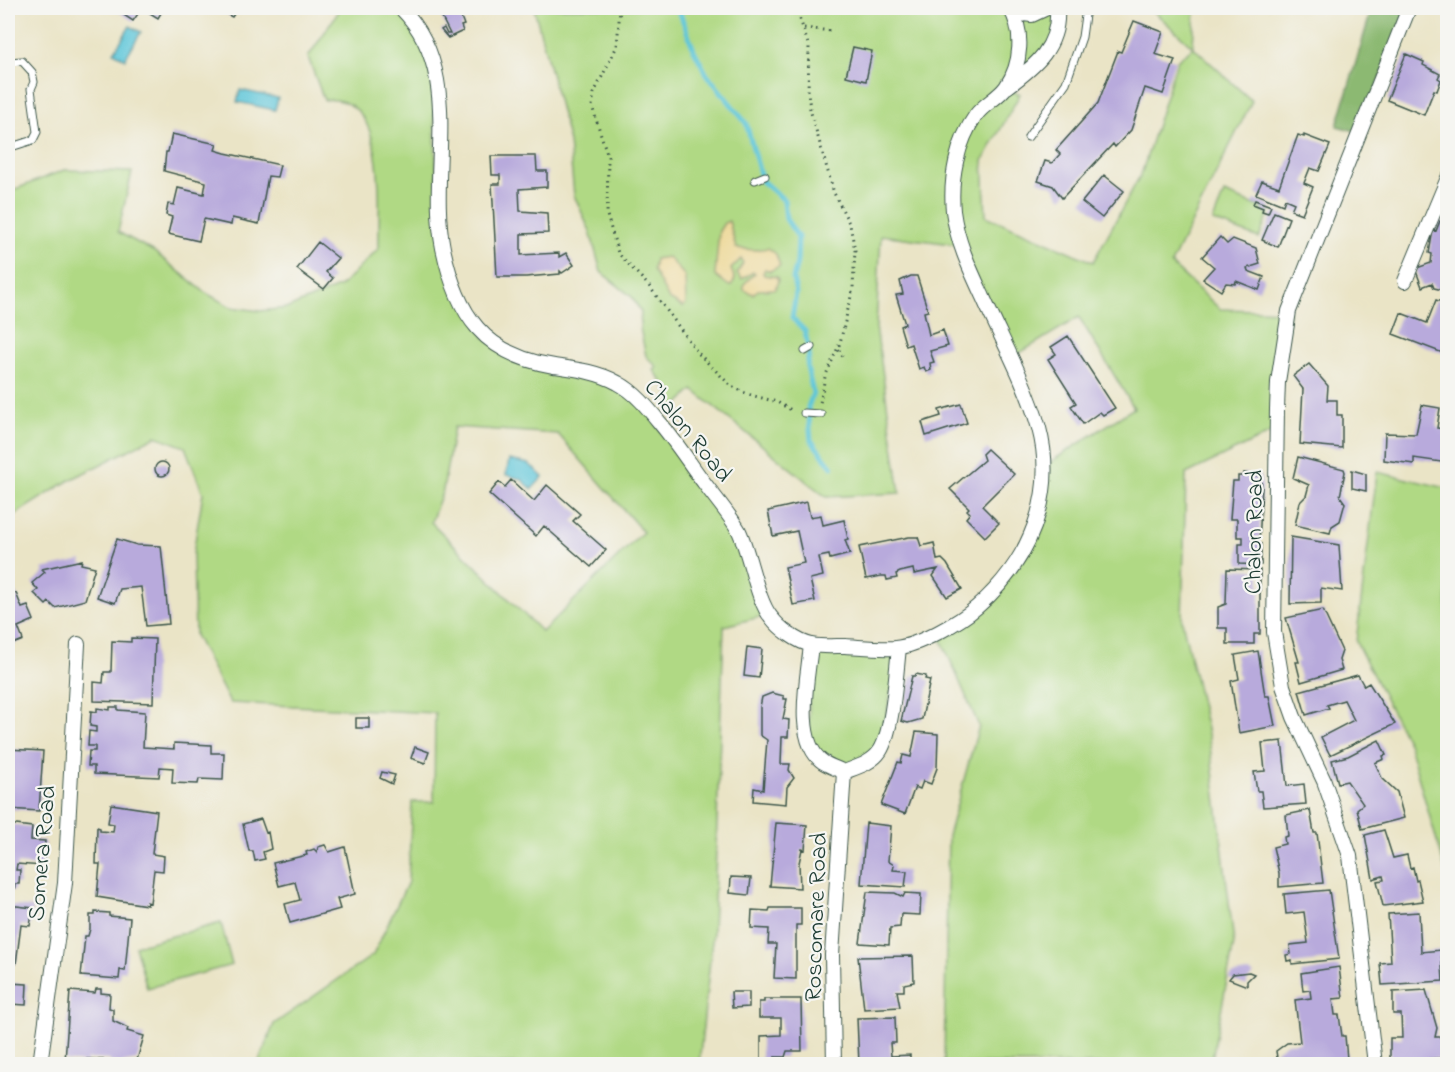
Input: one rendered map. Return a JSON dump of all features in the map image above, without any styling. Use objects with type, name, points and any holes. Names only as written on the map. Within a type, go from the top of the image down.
[{"type":"street","name":"Chalon Road","points":[[401,8],[413,19],[432,60],[441,109],[438,212],[443,248],[461,304],[474,326],[485,338],[515,356],[596,374],[616,382],[631,392],[660,424],[738,530],[768,615],[795,638],[811,645],[899,648],[962,618],[996,591],[1032,537],[1043,499],[1044,465],[1040,430],[960,244],[953,209],[953,176],[962,138],[978,111],[1005,88],[1020,51],[1020,38],[1012,10],[1032,15],[1047,8]]},
{"type":"street","points":[[1005,88],[1045,55],[1058,26],[1058,8]]},
{"type":"street","name":"Chalon Road","points":[[1376,1065],[1350,856],[1324,781],[1293,717],[1283,686],[1274,632],[1277,409],[1278,382],[1289,311],[1409,8]]},
{"type":"street","points":[[1405,281],[1448,178]]},
{"type":"street","name":"Somera Road","points":[[40,1065],[64,883],[78,644]]},
{"type":"street","points":[[811,645],[804,724],[808,743],[821,761],[844,772],[866,764],[880,751],[887,733],[899,648]]},
{"type":"street","name":"Roscomare Road","points":[[834,1065],[832,955],[844,772]]},
{"type":"lane","points":[[1028,138],[1066,83],[1082,37],[1086,8]]},
{"type":"lane","points":[[8,53],[8,63],[22,61],[32,72],[34,82],[31,89],[37,132],[33,140],[8,148]]},
{"type":"lane","points":[[755,180],[765,176]]},
{"type":"lane","points":[[804,413],[818,414]]},
{"type":"path","points":[[620,8],[617,46],[592,100],[595,120],[608,157],[606,214],[618,253],[649,286],[698,353],[730,385],[747,394],[770,399],[789,410],[804,413]]},
{"type":"path","points":[[800,19],[809,47],[810,109],[834,193],[850,225],[855,250],[853,288],[838,349],[825,376],[818,414]]},
{"type":"path","points":[[804,28],[832,31]]},
{"type":"path","points":[[838,349],[844,359]]},
{"type":"green space","points":[[341,8],[401,8],[432,60],[438,212],[452,279],[485,338],[551,366],[631,392],[723,509],[768,615],[724,626],[713,932],[699,1064],[258,1064],[274,1024],[373,955],[408,882],[412,802],[434,802],[435,713],[230,703],[195,635],[193,554],[203,493],[185,447],[156,436],[68,481],[8,519],[8,192],[64,170],[132,172],[118,232],[153,251],[206,293],[231,307],[260,311],[288,308],[341,286],[379,248],[379,181],[376,155],[370,132],[360,114],[345,102],[324,100],[308,57]],"holes":[[[454,427],[558,434],[643,532],[542,632],[431,522],[443,490]]]},
{"type":"green space","points":[[534,8],[1057,8],[1054,41],[1006,89],[1020,94],[983,161],[986,216],[1093,262],[1142,172],[1177,61],[1193,47],[1252,101],[1171,264],[1220,309],[1289,311],[1277,430],[1186,474],[1182,621],[1209,738],[1234,943],[1211,1064],[944,1064],[948,836],[979,726],[938,632],[970,613],[1032,537],[1044,466],[1134,408],[1079,317],[1010,359],[960,245],[881,235],[876,327],[900,493],[826,497],[693,390],[673,409],[668,390],[654,370],[657,367],[646,356],[640,328],[641,312],[632,297],[601,272],[590,231],[574,195],[569,142]]},
{"type":"green space","points":[[1150,8],[1195,8],[1193,47]]},
{"type":"green space","points":[[1372,8],[1409,8],[1359,132],[1337,126]]},
{"type":"green space","points":[[1224,193],[1270,211],[1259,238],[1213,221]]},
{"type":"green space","points":[[1377,472],[1447,488],[1447,876],[1409,745],[1356,642]]},
{"type":"green space","points":[[811,645],[899,648],[880,751],[844,772],[808,743]]},
{"type":"green space","points":[[221,923],[232,965],[147,988],[135,946]]},
{"type":"sand","points":[[729,221],[736,248],[754,250],[768,248],[776,254],[780,266],[770,271],[765,269],[763,273],[777,277],[775,289],[758,290],[753,294],[744,290],[744,284],[755,273],[742,279],[737,273],[743,263],[741,259],[731,269],[735,279],[732,285],[729,286],[715,275],[719,231],[724,223]]},
{"type":"sand","points":[[668,257],[685,276],[686,304],[683,307],[669,299],[653,270],[655,259]]},
{"type":"water","points":[[130,26],[141,32],[125,59],[114,52]]},
{"type":"water","points":[[240,90],[278,98],[275,110],[237,102]]},
{"type":"water","points":[[509,460],[529,464],[543,477],[532,489],[521,479],[506,475]]},
{"type":"building","points":[[113,8],[142,8],[133,21]]},
{"type":"building","points":[[142,8],[164,8],[158,18]]},
{"type":"building","points":[[215,8],[238,8],[232,17]]},
{"type":"building","points":[[444,8],[458,9],[464,25],[461,26],[463,31],[448,38],[441,30],[444,28],[447,34],[450,34],[441,16],[447,14]]},
{"type":"building","points":[[1134,21],[1163,32],[1155,54],[1175,60],[1163,94],[1145,88],[1131,130],[1115,147],[1113,144],[1062,198],[1053,186],[1038,181],[1045,161],[1052,163],[1060,154],[1056,150],[1098,103],[1118,51],[1121,52]]},
{"type":"building","points":[[853,47],[872,51],[866,81],[846,76]]},
{"type":"building","points":[[1406,54],[1424,62],[1423,65],[1440,74],[1438,78],[1441,80],[1437,91],[1434,90],[1424,115],[1387,100]]},
{"type":"building","points":[[172,134],[217,144],[215,150],[225,153],[280,165],[277,177],[268,176],[259,224],[232,218],[231,225],[204,219],[199,241],[168,234],[172,217],[166,215],[168,204],[174,205],[178,188],[204,194],[206,182],[164,171],[166,152],[168,152]]},
{"type":"building","points":[[1298,135],[1330,145],[1319,171],[1310,168],[1304,183],[1313,187],[1302,214],[1291,210],[1294,203],[1285,199],[1283,205],[1256,194],[1262,181],[1279,187]]},
{"type":"building","points":[[491,156],[536,156],[537,171],[547,171],[547,187],[519,189],[520,211],[547,213],[548,233],[521,234],[521,255],[559,253],[559,257],[566,253],[574,265],[562,273],[560,271],[560,274],[497,277],[492,184],[500,184],[500,175],[492,175]]},
{"type":"building","points":[[1104,175],[1124,191],[1102,218],[1082,202]]},
{"type":"building","points":[[1255,200],[1271,206],[1268,213],[1253,204]]},
{"type":"building","points":[[1274,212],[1289,218],[1278,247],[1262,240]]},
{"type":"building","points":[[1440,221],[1448,222],[1448,291],[1434,288],[1432,283],[1422,287],[1416,271],[1417,268],[1431,263],[1432,254],[1429,253],[1433,230],[1436,231]]},
{"type":"building","points":[[1220,237],[1227,244],[1233,239],[1256,248],[1260,264],[1247,268],[1248,271],[1264,277],[1259,290],[1236,281],[1235,284],[1226,283],[1221,291],[1203,279],[1214,267],[1202,257]]},
{"type":"building","points":[[318,242],[338,258],[326,272],[333,278],[324,289],[297,269]]},
{"type":"building","points":[[917,276],[928,311],[924,312],[929,335],[943,330],[948,346],[930,351],[934,362],[930,363],[931,370],[926,372],[924,367],[919,369],[911,344],[906,346],[900,326],[905,324],[896,295],[903,294],[900,281]]},
{"type":"building","points":[[1436,300],[1448,304],[1448,355],[1393,334],[1401,313],[1427,323]]},
{"type":"building","points":[[1068,336],[1115,408],[1103,415],[1100,412],[1083,424],[1071,406],[1076,403],[1048,359],[1056,354],[1051,347]]},
{"type":"building","points":[[1309,364],[1328,386],[1327,400],[1337,400],[1337,415],[1342,415],[1342,448],[1300,444],[1303,389],[1293,376]]},
{"type":"building","points":[[961,404],[967,423],[926,436],[922,422],[941,416],[939,410]]},
{"type":"building","points":[[1422,405],[1440,408],[1437,428],[1446,429],[1448,433],[1448,463],[1414,458],[1414,464],[1384,460],[1385,433],[1416,434]]},
{"type":"building","points":[[987,449],[1014,474],[982,506],[999,523],[985,537],[966,518],[970,513],[967,510],[969,508],[950,489],[984,460],[982,454]]},
{"type":"building","points":[[1298,457],[1344,469],[1340,496],[1345,503],[1340,521],[1332,526],[1330,533],[1295,525],[1300,502],[1306,496],[1309,485],[1293,478]]},
{"type":"building","points":[[159,462],[165,462],[169,469],[165,476],[159,476],[155,472],[155,466]]},
{"type":"building","points":[[1352,470],[1366,474],[1366,491],[1352,488]]},
{"type":"building","points":[[1244,473],[1260,476],[1262,486],[1259,545],[1261,544],[1261,565],[1239,564],[1239,544],[1243,544],[1243,537],[1237,537],[1237,519],[1230,519],[1233,481],[1238,481],[1238,476],[1244,476]]},
{"type":"building","points":[[511,480],[534,501],[547,485],[580,514],[573,521],[606,550],[591,567],[544,526],[536,536],[489,494],[499,482],[505,487]]},
{"type":"building","points":[[807,502],[810,517],[821,515],[823,525],[844,520],[848,539],[845,540],[850,554],[830,559],[829,555],[819,557],[823,576],[810,579],[815,601],[793,605],[785,567],[804,563],[797,531],[773,536],[768,511]]},
{"type":"building","points":[[918,537],[921,546],[934,543],[937,560],[942,559],[947,564],[962,589],[947,597],[933,576],[938,569],[914,574],[913,569],[900,572],[896,574],[897,578],[887,580],[886,576],[866,579],[859,547]]},
{"type":"building","points":[[1291,537],[1339,545],[1342,591],[1321,588],[1321,603],[1290,604]]},
{"type":"building","points":[[117,539],[137,545],[161,546],[169,624],[146,626],[141,587],[120,589],[115,603],[97,597]]},
{"type":"building","points":[[82,560],[81,564],[95,567],[85,600],[55,608],[49,602],[46,605],[34,593],[38,590],[32,583],[45,572],[42,569]]},
{"type":"building","points":[[1227,569],[1260,570],[1260,634],[1254,634],[1254,644],[1227,644],[1227,628],[1218,628],[1218,607],[1226,604]]},
{"type":"building","points":[[16,593],[22,608],[28,606],[34,620],[18,627],[23,640],[8,646],[8,596]]},
{"type":"building","points":[[1323,610],[1342,651],[1339,660],[1342,670],[1301,682],[1296,662],[1299,662],[1286,618]]},
{"type":"building","points":[[131,638],[155,639],[153,703],[94,701],[94,682],[103,683],[104,672],[111,672],[112,641],[131,642]]},
{"type":"building","points":[[747,647],[762,649],[759,678],[744,676]]},
{"type":"building","points":[[1258,651],[1265,696],[1269,696],[1275,726],[1239,733],[1231,681],[1239,679],[1235,655]]},
{"type":"building","points":[[916,674],[926,676],[925,679],[930,680],[922,719],[908,723],[901,721],[912,676]]},
{"type":"building","points":[[1358,675],[1364,686],[1369,683],[1395,724],[1330,755],[1321,737],[1354,720],[1344,700],[1327,705],[1329,708],[1306,715],[1299,691]]},
{"type":"building","points":[[772,693],[787,699],[783,719],[789,720],[788,737],[782,737],[781,764],[790,764],[789,770],[794,778],[787,787],[786,804],[753,801],[754,788],[763,790],[767,740],[760,735],[760,707],[762,697]]},
{"type":"building","points":[[110,707],[118,707],[118,710],[145,712],[143,747],[174,749],[174,743],[211,745],[211,753],[224,753],[223,780],[199,779],[198,784],[172,783],[173,768],[160,767],[159,777],[94,774],[94,766],[88,766],[89,751],[95,751],[95,746],[88,746],[89,731],[96,732],[96,727],[90,726],[91,711],[97,712],[97,708],[110,710]]},
{"type":"building","points":[[356,718],[369,718],[369,728],[356,728]]},
{"type":"building","points":[[916,732],[938,734],[937,768],[931,784],[923,781],[920,789],[915,787],[905,814],[881,805],[898,762],[901,763],[903,755],[911,757]]},
{"type":"building","points":[[1379,740],[1386,755],[1383,756],[1384,759],[1375,763],[1382,778],[1397,792],[1404,818],[1362,829],[1357,809],[1363,804],[1347,781],[1338,783],[1332,760],[1348,756]]},
{"type":"building","points":[[1282,741],[1287,786],[1304,784],[1306,804],[1263,807],[1261,791],[1257,791],[1254,772],[1265,771],[1262,743]]},
{"type":"building","points":[[415,747],[429,752],[425,763],[411,758]]},
{"type":"building","points":[[8,749],[43,751],[39,811],[8,809]]},
{"type":"building","points":[[382,772],[395,775],[392,784],[380,778]]},
{"type":"building","points":[[111,804],[157,811],[152,854],[164,856],[163,871],[154,870],[150,903],[147,902],[147,905],[97,897],[100,864],[96,864],[97,827],[100,831],[113,832],[114,824],[108,823]]},
{"type":"building","points":[[1310,810],[1314,833],[1317,833],[1323,883],[1279,887],[1279,873],[1273,847],[1285,844],[1284,837],[1288,836],[1286,815]]},
{"type":"building","points":[[261,819],[266,833],[268,832],[271,849],[263,852],[265,859],[255,861],[253,851],[249,851],[243,824]]},
{"type":"building","points":[[776,823],[807,825],[805,850],[802,849],[799,863],[800,888],[770,886]]},
{"type":"building","points":[[866,823],[891,826],[888,861],[894,865],[893,870],[907,871],[905,887],[861,884]]},
{"type":"building","points":[[8,824],[32,827],[31,840],[45,841],[43,866],[17,864],[16,870],[20,870],[19,884],[15,884],[14,891],[8,890]]},
{"type":"building","points":[[1384,830],[1393,858],[1407,855],[1410,868],[1413,867],[1416,881],[1418,880],[1423,901],[1383,906],[1377,881],[1384,880],[1383,876],[1373,879],[1365,835]]},
{"type":"building","points":[[325,845],[329,852],[345,847],[355,894],[337,899],[340,909],[290,923],[285,904],[300,900],[295,882],[279,886],[273,863],[307,855],[306,852],[314,849],[317,852],[318,847]]},
{"type":"building","points":[[731,877],[751,878],[749,895],[730,893]]},
{"type":"building","points":[[1329,890],[1339,959],[1292,964],[1292,960],[1287,961],[1286,955],[1291,954],[1290,945],[1308,943],[1304,912],[1286,914],[1284,894]]},
{"type":"building","points":[[867,892],[895,893],[903,897],[905,893],[921,894],[920,915],[901,914],[900,927],[890,928],[889,945],[860,943]]},
{"type":"building","points":[[8,905],[33,908],[30,926],[21,925],[16,964],[12,963],[11,967],[8,966]]},
{"type":"building","points":[[770,908],[801,908],[801,925],[796,925],[796,979],[774,978],[776,944],[768,944],[769,929],[751,928],[752,910],[769,911]]},
{"type":"building","points":[[95,912],[130,918],[125,971],[120,970],[119,979],[81,976],[85,936],[88,936],[90,929],[90,915],[95,915]]},
{"type":"building","points":[[1419,912],[1421,952],[1441,950],[1443,981],[1382,985],[1380,963],[1391,962],[1388,914]]},
{"type":"building","points":[[913,956],[914,982],[904,984],[904,991],[897,991],[900,1007],[864,1009],[858,957]]},
{"type":"building","points":[[1339,967],[1343,998],[1333,999],[1335,1015],[1339,1015],[1342,1036],[1345,1036],[1347,1059],[1309,1064],[1278,1064],[1276,1051],[1287,1043],[1300,1042],[1295,1000],[1311,998],[1310,990],[1303,991],[1301,973]]},
{"type":"building","points":[[1249,972],[1254,974],[1247,981],[1247,986],[1229,979],[1233,974]]},
{"type":"building","points":[[8,983],[27,984],[26,1005],[10,1004],[9,1017]]},
{"type":"building","points":[[96,989],[101,989],[101,993],[110,994],[109,1008],[113,1009],[113,1021],[128,1028],[127,1031],[144,1036],[137,1060],[122,1063],[87,1059],[86,1063],[65,1061],[70,991],[95,993]]},
{"type":"building","points":[[1426,990],[1437,1028],[1435,1037],[1448,1037],[1448,1058],[1390,1060],[1390,1038],[1402,1038],[1401,1014],[1393,1014],[1393,992]]},
{"type":"building","points":[[731,992],[749,992],[749,1007],[732,1008]]},
{"type":"building","points":[[764,999],[801,999],[802,1051],[787,1051],[785,1057],[775,1057],[776,1059],[761,1059],[761,1036],[781,1035],[781,1018],[759,1018],[759,1002],[764,1002]]},
{"type":"building","points":[[895,1017],[896,1043],[890,1043],[891,1056],[910,1055],[910,1064],[859,1064],[857,1018]]},
{"type":"waterway","points":[[678,8],[694,50],[706,73],[746,123],[762,181],[784,200],[786,219],[798,237],[797,262],[793,279],[796,293],[792,318],[805,331],[809,354],[807,367],[813,393],[808,407],[811,440],[832,467]]}]
